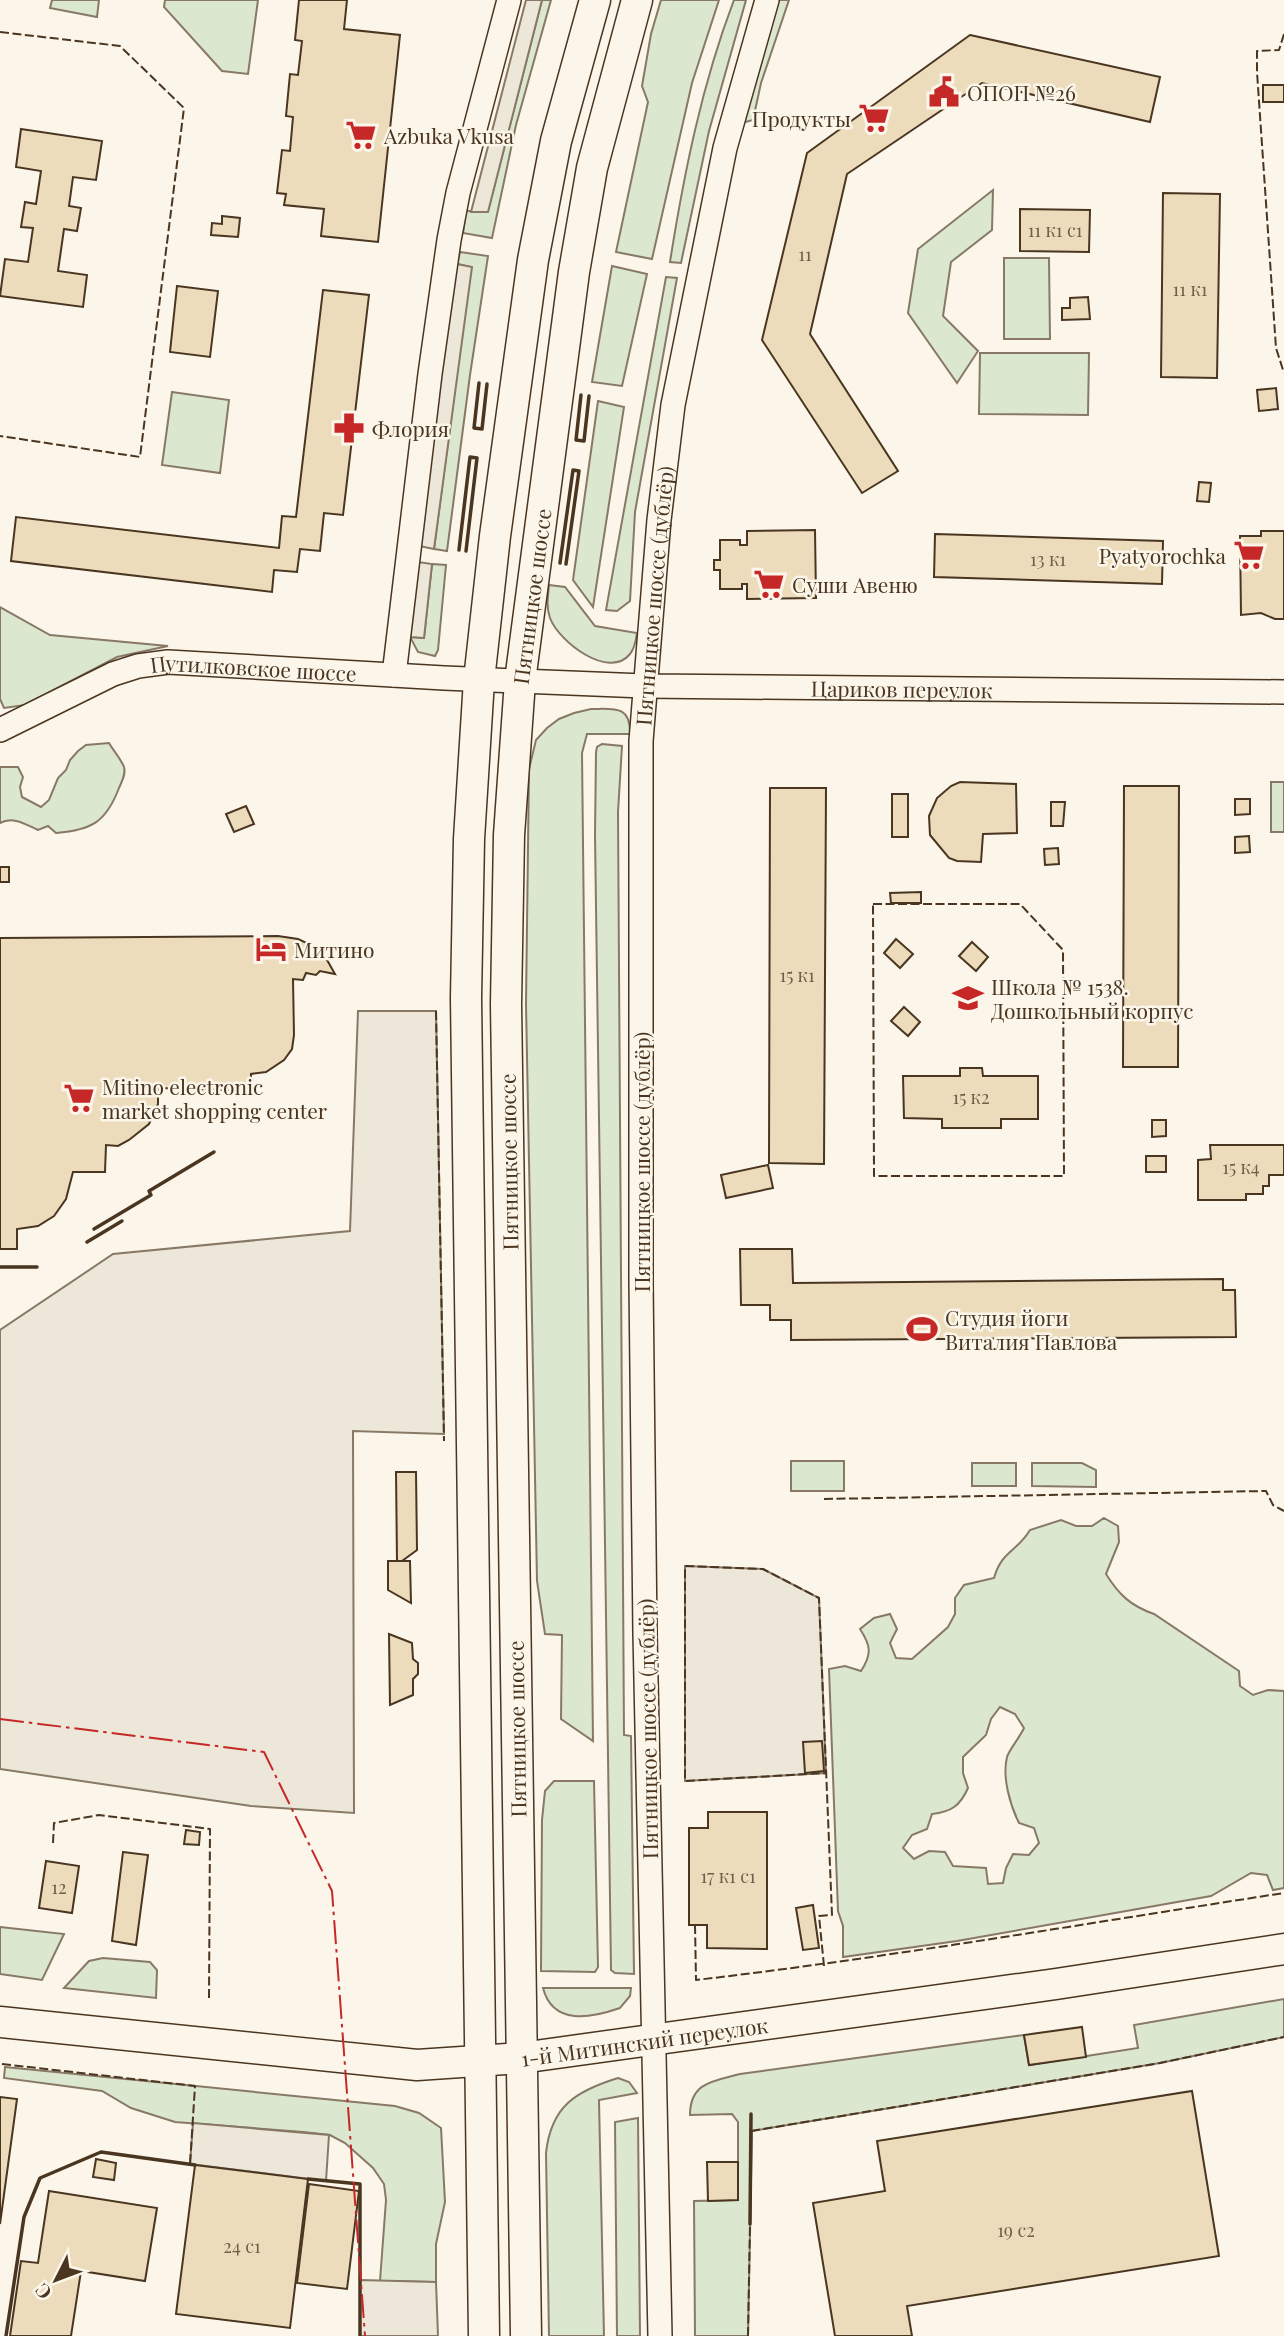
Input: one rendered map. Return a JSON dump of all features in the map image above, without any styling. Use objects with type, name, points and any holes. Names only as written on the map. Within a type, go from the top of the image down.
[{"type":"main road","name":"Пятницкое шоссе","points":[[484,2336],[466,998],[469,839],[479,680],[495,536],[533,260],[556,141],[594,0]]},
{"type":"main road","name":"Пятницкое шоссе","points":[[526,2336],[506,1004],[509,835],[520,681],[574,272],[592,168],[637,0]]},
{"type":"main road","name":"1-й Митинский переулок","points":[[0,2022],[417,2065],[521,2058],[1055,1984],[1284,1949]]},
{"type":"street","points":[[394,675],[449,240],[458,193],[509,0]]},
{"type":"street","name":"Пятницкое шоссе (дублёр)","points":[[660,2336],[641,1282],[641,746],[659,520],[673,405],[725,148],[767,0]]},
{"type":"street","name":"Путилковское шоссе","points":[[3,729],[113,674],[138,666],[168,662],[520,681]]},
{"type":"street","name":"Цариков переулок","points":[[520,681],[644,686],[1284,692]]},
{"type":"green space","points":[[52,0],[99,0],[97,17],[50,8]]},
{"type":"green space","points":[[165,0],[258,0],[248,74],[222,71],[164,7]]},
{"type":"green space","points":[[542,0],[551,0],[516,125],[492,238],[463,233],[466,211],[488,211]]},
{"type":"green space","points":[[661,0],[719,0],[692,83],[652,259],[616,252],[648,102],[642,86],[651,34]]},
{"type":"green space","points":[[734,0],[746,0],[709,131],[681,263],[670,262],[695,129],[712,64]]},
{"type":"green space","points":[[778,0],[789,0],[761,83],[753,120],[738,124],[764,37]]},
{"type":"green space","points":[[993,190],[992,230],[951,262],[943,316],[978,351],[957,383],[908,313],[918,249]]},
{"type":"green space","points":[[460,252],[488,256],[447,551],[434,549],[471,267],[457,264]]},
{"type":"green space","points":[[1004,258],[1049,258],[1050,339],[1004,339]]},
{"type":"green space","points":[[612,266],[647,274],[622,386],[592,382]]},
{"type":"green space","points":[[666,277],[677,278],[635,512],[630,601],[617,611],[606,610]]},
{"type":"green space","points":[[980,353],[1089,353],[1088,415],[979,414]]},
{"type":"green space","points":[[172,392],[229,400],[220,473],[162,465]]},
{"type":"green space","points":[[598,401],[624,407],[593,607],[573,580]]},
{"type":"green space","points":[[432,564],[446,565],[438,650],[435,656],[418,652],[410,637],[424,638]]},
{"type":"green space","points":[[549,585],[565,587],[595,626],[637,633],[630,654],[621,661],[610,663],[586,655],[574,647],[555,628],[550,618]]},
{"type":"green space","points":[[0,607],[50,635],[168,646],[117,657],[25,705],[4,708],[0,699]]},
{"type":"green space","points":[[591,709],[620,711],[628,718],[630,725],[630,734],[587,734],[582,753],[593,1741],[561,1719],[562,1635],[545,1634],[537,1581],[526,1004],[529,769],[536,740],[547,728],[559,719]]},
{"type":"green space","points":[[109,743],[123,764],[124,775],[109,809],[96,822],[79,829],[56,833],[48,826],[38,830],[14,821],[0,823],[0,767],[18,767],[23,777],[20,787],[22,797],[41,807],[49,800],[58,778],[78,751],[86,745]]},
{"type":"green space","points":[[602,744],[622,746],[618,812],[624,1735],[631,1736],[634,1974],[615,1973],[611,1970],[595,835],[596,752],[597,747]]},
{"type":"green space","points":[[1271,782],[1284,782],[1284,832],[1271,832]]},
{"type":"green space","points":[[791,1461],[844,1461],[844,1491],[791,1491]]},
{"type":"green space","points":[[972,1463],[1016,1463],[1016,1486],[972,1486]]},
{"type":"green space","points":[[1032,1463],[1082,1463],[1096,1470],[1096,1487],[1032,1486]]},
{"type":"green space","points":[[1104,1518],[1118,1526],[1119,1542],[1106,1574],[1126,1599],[1154,1614],[1239,1671],[1240,1686],[1253,1695],[1268,1690],[1284,1691],[1284,1888],[1273,1890],[1267,1875],[1251,1873],[1211,1896],[957,1941],[843,1957],[843,1926],[838,1911],[829,1669],[845,1666],[861,1671],[869,1650],[860,1629],[874,1618],[890,1614],[897,1629],[890,1643],[896,1658],[912,1659],[948,1627],[955,1614],[955,1598],[964,1585],[994,1578],[1005,1556],[1030,1530],[1061,1520],[1076,1526],[1092,1526]],"holes":[[[1000,1707],[1015,1714],[1024,1728],[1007,1757],[1008,1791],[1019,1823],[1034,1828],[1039,1843],[1029,1855],[1013,1854],[1003,1883],[988,1884],[986,1868],[953,1866],[945,1852],[929,1851],[914,1859],[903,1848],[912,1835],[927,1829],[932,1814],[954,1807],[968,1788],[963,1773],[963,1757],[986,1735],[991,1719]]]},
{"type":"green space","points":[[554,1781],[594,1781],[598,1967],[595,1972],[541,1971],[542,1820],[545,1791]]},
{"type":"green space","points":[[0,1927],[64,1934],[42,1980],[0,1974]]},
{"type":"green space","points":[[103,1958],[150,1962],[157,1970],[156,1998],[64,1988],[89,1961]]},
{"type":"green space","points":[[543,1988],[631,1988],[630,1996],[620,2008],[574,2016],[555,2009]]},
{"type":"green space","points":[[1284,1999],[1284,2037],[1160,2063],[752,2131],[748,2336],[695,2336],[694,2201],[738,2200],[738,2122],[732,2114],[690,2115],[694,2096],[705,2085],[740,2074],[1024,2035],[1029,2065],[1138,2048],[1134,2025]]},
{"type":"green space","points":[[5,2067],[395,2106],[419,2113],[441,2128],[445,2202],[436,2244],[436,2282],[380,2281],[386,2200],[384,2184],[373,2168],[345,2143],[330,2135],[175,2122],[131,2108],[102,2091],[4,2078]]},
{"type":"green space","points":[[618,2078],[629,2082],[637,2093],[599,2100],[604,2336],[549,2336],[546,2153],[549,2137],[553,2123],[568,2103],[590,2089]]},
{"type":"green space","points":[[638,2118],[640,2336],[617,2336],[615,2122]]},
{"type":"shaded area","points":[[526,0],[542,0],[488,212],[471,212]]},
{"type":"shaded area","points":[[457,264],[472,267],[434,549],[419,546]]},
{"type":"shaded area","points":[[418,562],[432,564],[424,638],[410,637]]},
{"type":"shaded area","points":[[358,1011],[436,1011],[444,1434],[353,1431],[354,1813],[251,1806],[0,1769],[0,1330],[113,1254],[350,1231]]},
{"type":"shaded area","points":[[685,1566],[763,1569],[819,1598],[826,1773],[685,1781]]},
{"type":"shaded area","points":[[193,2123],[329,2135],[326,2181],[190,2164]]},
{"type":"shaded area","points":[[360,2280],[436,2282],[438,2336],[360,2336]]},
{"type":"building","points":[[299,0],[347,0],[344,29],[400,35],[378,242],[321,236],[324,209],[284,205],[286,194],[277,193],[282,150],[290,151],[293,117],[286,116],[290,74],[298,75],[302,41],[295,40]]},
{"type":"building","points":[[970,35],[1160,77],[1150,122],[982,83],[847,174],[810,334],[898,471],[862,493],[762,340],[807,153]]},
{"type":"building","points":[[1263,85],[1284,85],[1284,102],[1263,102]]},
{"type":"building","points":[[21,129],[102,141],[96,180],[73,177],[69,206],[81,208],[77,231],[64,229],[58,271],[87,275],[83,307],[0,296],[5,259],[28,262],[33,228],[21,227],[25,202],[36,204],[41,171],[16,167]]},
{"type":"building","points":[[1163,193],[1220,194],[1217,378],[1161,377]]},
{"type":"building","points":[[1020,209],[1090,210],[1089,252],[1020,251]]},
{"type":"building","points":[[222,216],[240,218],[238,237],[211,235],[212,223],[222,224]]},
{"type":"building","points":[[177,286],[218,291],[210,357],[170,352]]},
{"type":"building","points":[[323,290],[369,295],[343,515],[324,513],[320,551],[300,549],[297,572],[274,570],[272,592],[11,561],[16,517],[279,548],[282,516],[296,517]]},
{"type":"building","points":[[1088,297],[1090,319],[1062,320],[1062,308],[1070,308],[1070,298]]},
{"type":"building","points":[[1276,388],[1278,409],[1259,411],[1257,390]]},
{"type":"building","points":[[1199,482],[1211,483],[1209,502],[1197,501]]},
{"type":"building","points":[[815,530],[816,598],[747,599],[747,584],[742,584],[742,589],[720,589],[720,570],[714,570],[714,560],[720,560],[720,540],[740,540],[740,545],[747,545],[747,531]]},
{"type":"building","points":[[1261,531],[1284,531],[1284,619],[1275,619],[1261,613],[1241,615],[1240,536],[1261,536]]},
{"type":"building","points":[[935,534],[1163,541],[1162,584],[934,577]]},
{"type":"building","points":[[960,782],[1016,784],[1017,833],[983,834],[981,862],[949,858],[930,835],[929,816],[937,798]]},
{"type":"building","points":[[1124,786],[1179,786],[1178,1067],[1123,1067]]},
{"type":"building","points":[[770,788],[826,788],[824,1164],[769,1163]]},
{"type":"building","points":[[892,794],[908,794],[908,837],[892,837]]},
{"type":"building","points":[[1235,799],[1250,799],[1250,814],[1235,815]]},
{"type":"building","points":[[1051,802],[1065,802],[1063,826],[1051,826]]},
{"type":"building","points":[[246,806],[254,824],[234,832],[226,814]]},
{"type":"building","points":[[1249,836],[1250,852],[1235,853],[1235,837]]},
{"type":"building","points":[[1058,848],[1059,864],[1045,865],[1044,849]]},
{"type":"building","points":[[0,867],[9,867],[9,882],[0,882]]},
{"type":"building","points":[[921,892],[921,903],[891,903],[890,893]]},
{"type":"building","name":"Mitino electronic market shopping center","points":[[278,936],[309,944],[327,960],[335,974],[320,971],[316,975],[306,973],[303,980],[293,979],[294,1035],[292,1049],[284,1060],[266,1072],[251,1074],[251,1091],[158,1088],[158,1104],[149,1124],[118,1146],[106,1145],[105,1172],[73,1172],[66,1199],[54,1216],[38,1226],[17,1229],[17,1249],[0,1249],[0,938]]},
{"type":"building","points":[[896,939],[913,954],[900,968],[884,953]]},
{"type":"building","points":[[972,942],[988,957],[976,971],[959,956]]},
{"type":"building","points":[[904,1007],[920,1022],[908,1036],[891,1021]]},
{"type":"building","points":[[960,1068],[982,1068],[983,1076],[1038,1076],[1038,1119],[1001,1119],[1001,1128],[942,1128],[942,1119],[904,1118],[903,1076],[960,1076]]},
{"type":"building","points":[[1152,1120],[1166,1120],[1166,1136],[1152,1137]]},
{"type":"building","points":[[1210,1145],[1284,1145],[1284,1175],[1269,1175],[1269,1186],[1263,1186],[1263,1194],[1246,1194],[1246,1200],[1198,1200],[1198,1160],[1211,1159]]},
{"type":"building","points":[[1146,1156],[1166,1156],[1166,1172],[1146,1172]]},
{"type":"building","points":[[768,1165],[773,1188],[726,1198],[721,1175]]},
{"type":"building","points":[[740,1249],[792,1249],[793,1283],[1223,1279],[1223,1290],[1235,1290],[1236,1337],[791,1340],[791,1320],[770,1320],[770,1305],[741,1305]]},
{"type":"building","points":[[396,1472],[416,1472],[417,1550],[402,1561],[397,1561]]},
{"type":"building","points":[[388,1561],[410,1561],[411,1603],[388,1590]]},
{"type":"building","points":[[389,1634],[412,1643],[413,1659],[418,1663],[418,1674],[413,1679],[413,1695],[390,1705]]},
{"type":"building","points":[[822,1741],[824,1771],[805,1773],[803,1742]]},
{"type":"building","points":[[708,1812],[767,1812],[767,1949],[707,1948],[707,1925],[689,1925],[689,1828],[708,1828]]},
{"type":"building","points":[[186,1830],[200,1832],[199,1845],[184,1844]]},
{"type":"building","points":[[123,1852],[148,1855],[136,1945],[112,1941]]},
{"type":"building","points":[[46,1861],[79,1866],[72,1913],[39,1908]]},
{"type":"building","points":[[813,1905],[819,1948],[803,1950],[796,1908]]},
{"type":"building","points":[[1082,2027],[1086,2057],[1029,2065],[1024,2035]]},
{"type":"building","points":[[1192,2091],[1219,2256],[907,2306],[912,2336],[835,2336],[813,2203],[885,2191],[877,2141]]},
{"type":"building","points":[[0,2097],[17,2099],[0,2224]]},
{"type":"building","points":[[96,2159],[116,2163],[114,2180],[93,2177]]},
{"type":"building","points":[[707,2162],[738,2162],[738,2200],[708,2201]]},
{"type":"building","points":[[195,2165],[308,2179],[290,2328],[176,2314]]},
{"type":"building","points":[[309,2184],[359,2191],[347,2289],[297,2283]]},
{"type":"building","points":[[49,2191],[157,2208],[145,2281],[81,2271],[71,2336],[10,2336],[21,2261],[38,2263]]},
{"type":"fence","points":[[0,32],[120,46],[184,108],[140,457],[0,436]]},
{"type":"fence","points":[[1284,34],[1279,50],[1257,51],[1276,348],[1284,373]]},
{"type":"fence","points":[[873,904],[1020,904],[1063,950],[1064,1176],[874,1176],[873,904]]},
{"type":"fence","points":[[436,1011],[444,1441]]},
{"type":"fence","points":[[824,1499],[1266,1491],[1273,1505],[1284,1511]]},
{"type":"fence","points":[[824,1966],[819,1916],[832,1915],[819,1598],[763,1569],[685,1566],[685,1781],[826,1773]]},
{"type":"fence","points":[[53,1843],[54,1823],[99,1815],[210,1829],[209,1999]]},
{"type":"fence","points":[[695,1925],[696,1980],[917,1950],[1284,1893]]},
{"type":"fence","points":[[751,2131],[1160,2063],[1284,2037]]},
{"type":"fence","points":[[2,2064],[195,2086],[190,2164]]},
{"type":"fence","points":[[748,2336],[750,2224]]},
{"type":"wall","points":[[479,383],[474,428],[482,429],[487,384]]},
{"type":"wall","points":[[581,395],[576,440],[584,441],[589,396]]},
{"type":"wall","points":[[459,550],[470,457],[477,458],[466,551]]},
{"type":"wall","points":[[560,563],[573,470],[579,471],[566,564]]},
{"type":"wall","points":[[94,1229],[151,1195],[149,1191],[214,1152]]},
{"type":"wall","points":[[87,1242],[122,1221]]},
{"type":"wall","points":[[0,1267],[37,1267]]},
{"type":"wall","points":[[750,2224],[751,2114]]},
{"type":"wall","points":[[6,2336],[24,2217],[40,2178],[101,2152],[195,2165]]},
{"type":"wall","points":[[308,2179],[360,2184],[360,2336]]},
{"type":"power","points":[[0,1719],[264,1752],[332,1891],[365,2336]]},
{"type":"place","name":"ОПОП №26","points":[[944,92]]},
{"type":"place","name":"Продукты","points":[[874,118]]},
{"type":"place","name":"Azbuka Vkusa","points":[[361,135]]},
{"type":"place","name":"Флория","points":[[349,428]]},
{"type":"place","name":"Pyatyorochka","points":[[1249,555]]},
{"type":"place","name":"Суши Авеню","points":[[769,584]]},
{"type":"place","name":"Митино","points":[[271,949]]},
{"type":"place","name":"Школа № 1538. Дошкольный корпус","points":[[968,998]]},
{"type":"place","name":"Mitino electronic market shopping center","points":[[79,1098]]},
{"type":"place","name":"Студия йоги Виталия Павлова","points":[[922,1329]]}]
